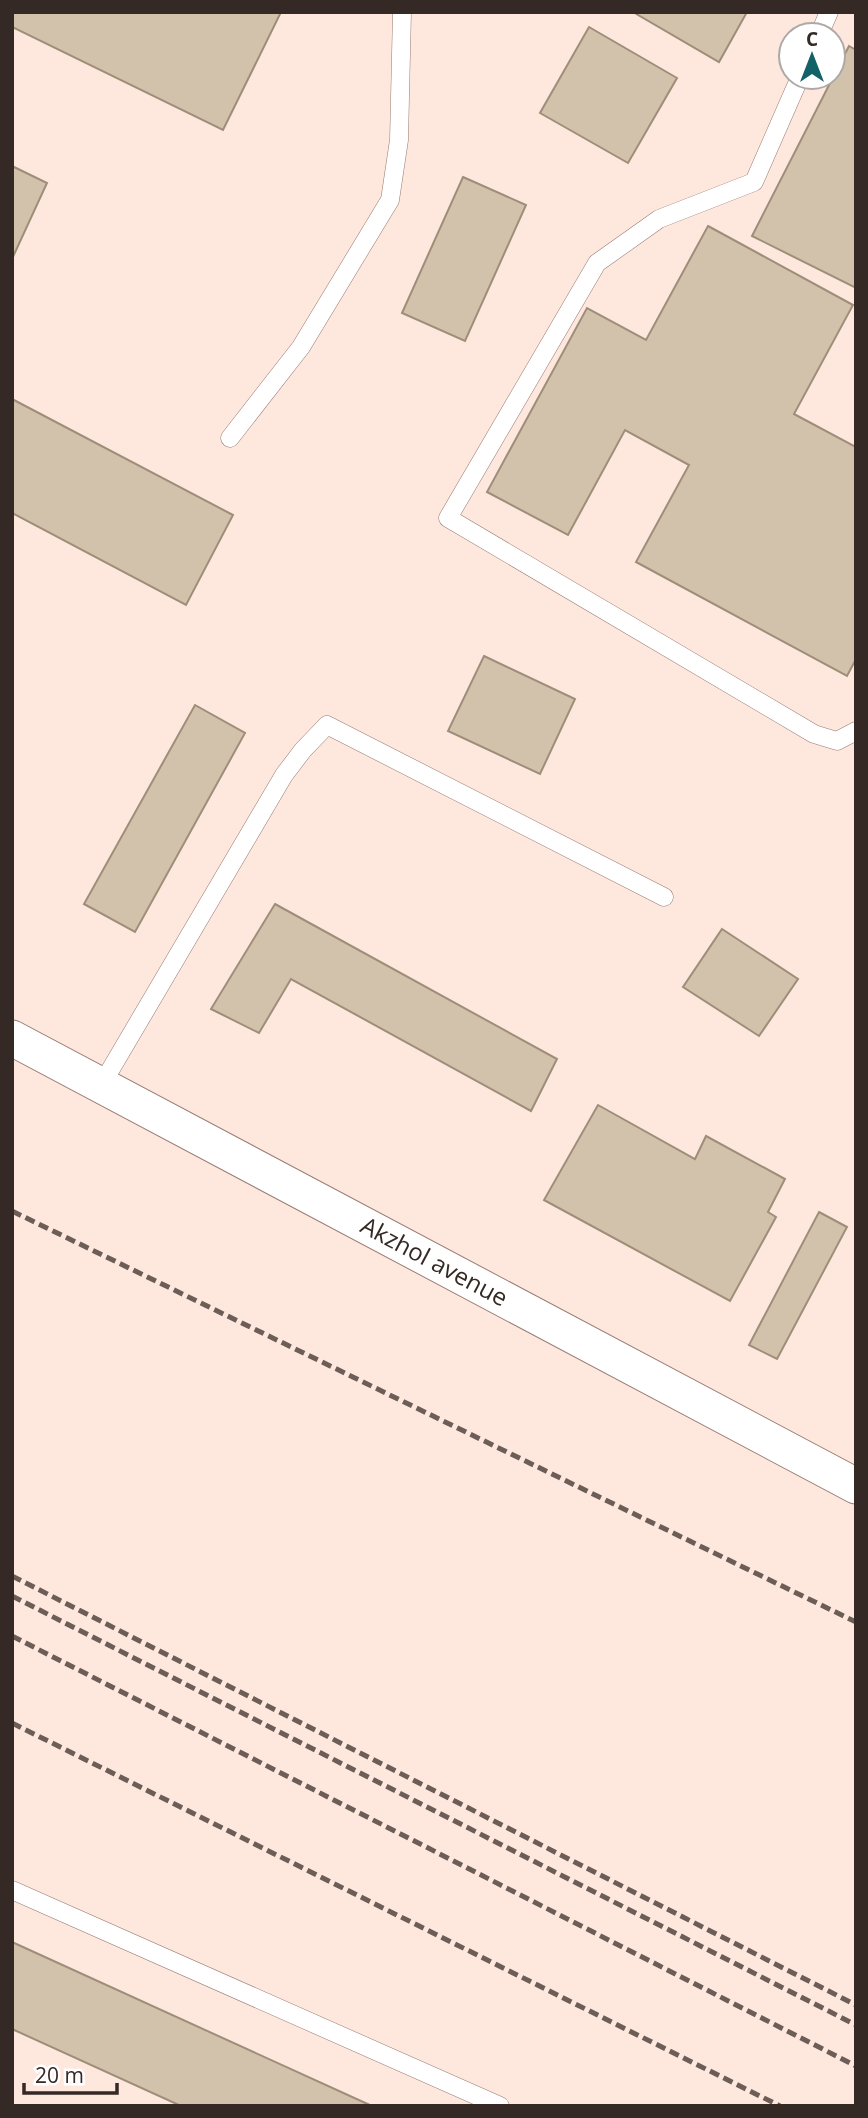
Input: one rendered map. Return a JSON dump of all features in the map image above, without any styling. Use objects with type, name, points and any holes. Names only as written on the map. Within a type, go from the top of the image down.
[{"type":"street","name":"Akzhol avenue","points":[[12,1038],[856,1486]]},
{"type":"lane","points":[[230,438],[300,347],[390,200],[400,140],[402,12]]},
{"type":"lane","points":[[794,91],[754,182],[659,219],[597,262],[449,518],[814,734],[837,741],[856,731]]},
{"type":"lane","points":[[102,1084],[284,775],[327,725],[664,897]]},
{"type":"lane","points":[[12,1890],[500,2106]]},
{"type":"building","points":[[12,12],[281,12],[223,130],[12,27]]},
{"type":"building","points":[[633,12],[747,12],[719,62]]},
{"type":"building","points":[[589,27],[677,78],[628,163],[540,113]]},
{"type":"building","points":[[849,46],[856,50],[856,288],[752,236],[826,91],[847,91]]},
{"type":"building","points":[[12,166],[47,183],[12,259]]},
{"type":"building","points":[[463,177],[526,205],[465,341],[402,313]]},
{"type":"building","points":[[708,226],[853,305],[794,414],[856,447],[856,659],[847,676],[636,562],[689,465],[625,430],[568,535],[487,492],[587,308],[646,340]]},
{"type":"building","points":[[12,399],[233,515],[186,605],[12,513]]},
{"type":"building","points":[[484,656],[575,699],[540,774],[448,731]]},
{"type":"building","points":[[195,705],[245,733],[135,932],[84,904]]},
{"type":"building","points":[[275,904],[557,1059],[531,1111],[291,979],[259,1033],[211,1009]]},
{"type":"building","points":[[722,929],[798,979],[759,1036],[683,987]]},
{"type":"building","points":[[598,1105],[695,1159],[706,1136],[785,1179],[768,1212],[776,1217],[730,1301],[544,1200]]},
{"type":"building","points":[[819,1212],[847,1227],[777,1359],[749,1345]]},
{"type":"building","points":[[12,1942],[372,2106],[181,2106],[12,2029]]},
{"type":"railway","points":[[12,1211],[856,1622]]},
{"type":"railway","points":[[12,1576],[856,2005]]},
{"type":"railway","points":[[12,1596],[856,2025]]},
{"type":"railway","points":[[12,1636],[856,2066]]},
{"type":"railway","points":[[12,1723],[780,2106]]}]
